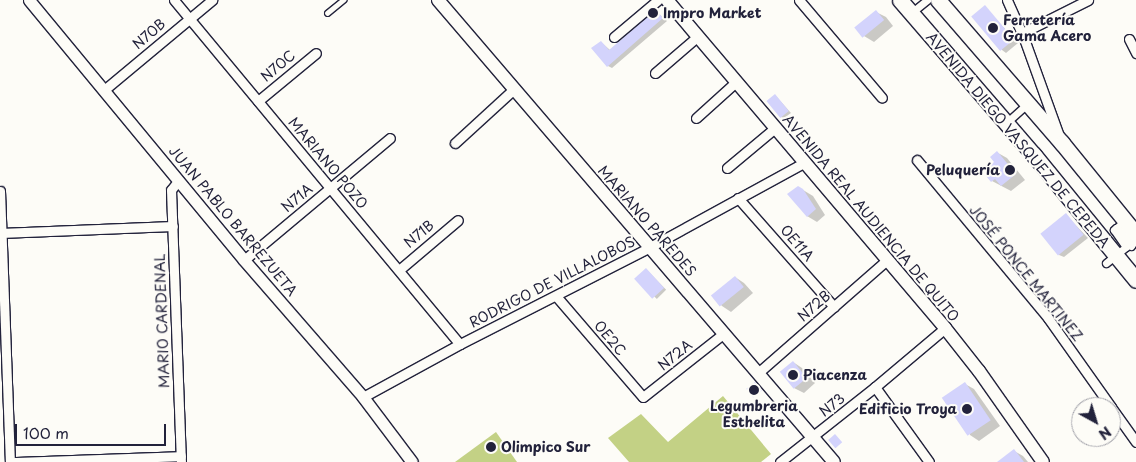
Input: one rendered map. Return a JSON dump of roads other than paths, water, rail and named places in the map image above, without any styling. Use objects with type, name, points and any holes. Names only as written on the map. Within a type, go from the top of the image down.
[{"type":"main road","name":"MARIANO PAREDES","points":[[438,0],[759,372],[834,462]]},
{"type":"main road","name":"AVENIDA REAL AUDIENCIA DE QUITO","points":[[667,0],[980,371],[1043,462]]},
{"type":"main road","name":"AVENIDA DIEGO VASQUEZ DE CEPEDA","points":[[900,0],[1006,123],[1111,259],[1136,280]]},
{"type":"main road","name":"AVENIDA DIEGO VASQUEZ DE CEPEDA","points":[[938,0],[1062,143],[1136,234]]},
{"type":"street","name":"JUAN PABLO BARREZUETA","points":[[29,0],[244,260],[363,397],[412,462]]},
{"type":"street","name":"MARIANO POZO","points":[[174,0],[460,344]]},
{"type":"street","name":"N70B","points":[[104,90],[212,0]]},
{"type":"street","points":[[614,37],[658,0]]},
{"type":"street","points":[[799,0],[882,98]]},
{"type":"street","points":[[911,13],[927,0]]},
{"type":"street","points":[[1007,0],[1022,33],[1062,143]]},
{"type":"street","points":[[1022,33],[1088,0]]},
{"type":"street","points":[[655,73],[698,36]]},
{"type":"street","points":[[1129,39],[1136,53]]},
{"type":"street","name":"N70C","points":[[258,101],[316,52]]},
{"type":"street","points":[[696,118],[737,81]]},
{"type":"street","points":[[455,143],[514,89]]},
{"type":"street","points":[[1006,123],[1027,104]]},
{"type":"street","points":[[727,168],[776,127]]},
{"type":"street","name":"N71A","points":[[244,260],[390,138]]},
{"type":"street","name":"JOSÉ PONCE MARTINEZ","points":[[916,160],[1048,318],[1104,397]]},
{"type":"street","name":"RODRIGO DE VILLALOBOS","points":[[363,397],[460,344],[650,247],[805,162]]},
{"type":"street","name":"MARIO CARDENAL","points":[[178,181],[171,190],[181,459]]},
{"type":"street","points":[[0,191],[12,462],[181,459]]},
{"type":"street","name":"OE11A","points":[[738,198],[834,307]]},
{"type":"street","name":"N71B","points":[[399,270],[458,220]]},
{"type":"street","points":[[1111,259],[1126,247],[1114,230],[1116,228],[1131,246],[1132,244],[1119,226],[1121,224],[1136,242]]},
{"type":"street","points":[[1,233],[173,226]]},
{"type":"street","name":"N72B","points":[[759,372],[886,261]]},
{"type":"street","name":"OE2C","points":[[556,296],[643,398]]},
{"type":"street","name":"N73","points":[[780,462],[814,437],[945,328]]},
{"type":"street","name":"N72A","points":[[643,398],[724,333]]},
{"type":"street","points":[[875,387],[929,462]]},
{"type":"street","name":"JOSÉ PONCE MARTINEZ","points":[[1121,421],[1136,442]]},
{"type":"lane","points":[[327,14],[344,0]]},
{"type":"place","name":"Impro Market","points":[[653,13]]},
{"type":"place","name":"Ferretería Gama Acero","points":[[993,28]]},
{"type":"place","name":"Peluquería","points":[[1010,170]]},
{"type":"place","name":"Piacenza","points":[[793,375]]},
{"type":"place","name":"Legumbreria Esthelita","points":[[754,390]]},
{"type":"place","name":"Edificio Troya","points":[[967,409]]},
{"type":"place","name":"Olimpico Sur","points":[[491,447]]}]
